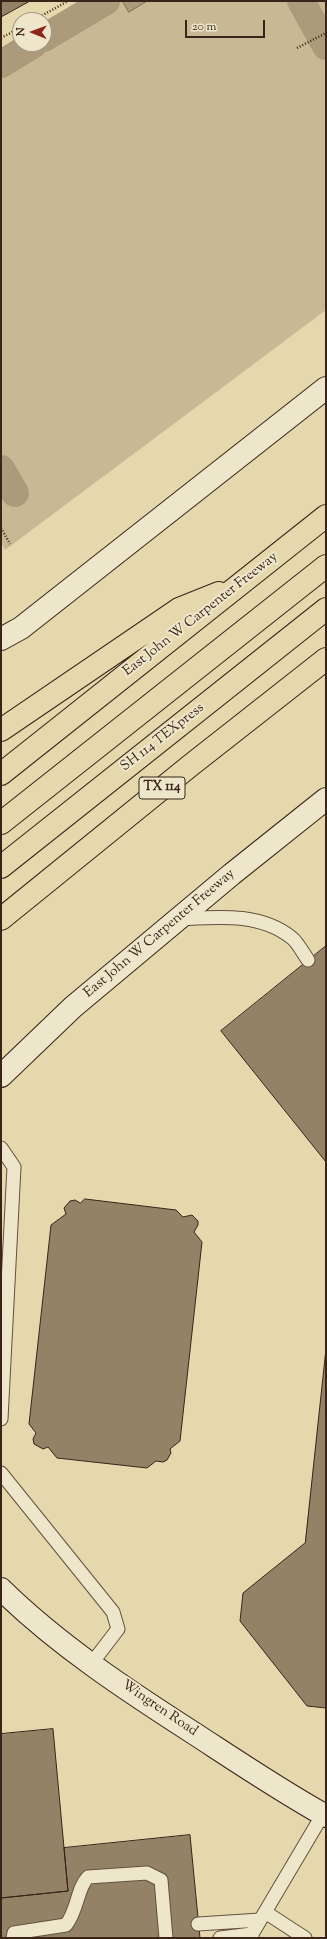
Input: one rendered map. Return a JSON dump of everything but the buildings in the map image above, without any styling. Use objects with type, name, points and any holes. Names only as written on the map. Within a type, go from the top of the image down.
[{"type":"highway","name":"East John W Carpenter Freeway","points":[[1,774],[326,516]]},
{"type":"highway","points":[[1,823],[326,566]]},
{"type":"highway","points":[[1,730],[178,609],[241,584]]},
{"type":"highway","name":"SH 114 TEXpress","points":[[1,867],[326,609]]},
{"type":"highway","name":"TX 114","points":[[1,919],[191,765],[326,660]]},
{"type":"main road","points":[[1,639],[21,628],[326,388]]},
{"type":"main road","name":"East John W Carpenter Freeway","points":[[1,1076],[73,1007],[178,919],[326,799]]},
{"type":"main road","name":"Wingren Road","points":[[1,1589],[28,1615],[138,1697],[324,1815]]},
{"type":"lane","points":[[178,919],[227,917],[265,922],[292,938],[308,960]]},
{"type":"lane","points":[[1,1148],[14,1167],[1,1419]]},
{"type":"lane","points":[[1,1473],[113,1612],[118,1629],[92,1663]]},
{"type":"lane","points":[[220,1938],[252,1936],[324,1815]]},
{"type":"lane","points":[[13,1938],[14,1933],[66,1925],[72,1917],[80,1897],[82,1883],[88,1877],[147,1872],[161,1880],[166,1938]]},
{"type":"lane","points":[[198,1924],[263,1916],[305,1938]]},
{"type":"path","points":[[48,12],[68,1]]},
{"type":"path","points":[[1,38],[12,32]]},
{"type":"path","points":[[297,48],[326,34]]},
{"type":"path","points":[[1,528],[10,544]]},
{"type":"shaded area","points":[[105,1],[326,1],[326,310],[5,550],[1,542],[1,62],[18,52],[52,52],[52,32]]},
{"type":"shaded area","points":[[123,1],[147,1],[129,12]]},
{"type":"waterway","points":[[52,33],[106,1]]},
{"type":"waterway","points":[[301,1],[326,46]]},
{"type":"waterway","points":[[1,64],[21,52]]},
{"type":"waterway","points":[[1,469],[15,493]]}]
